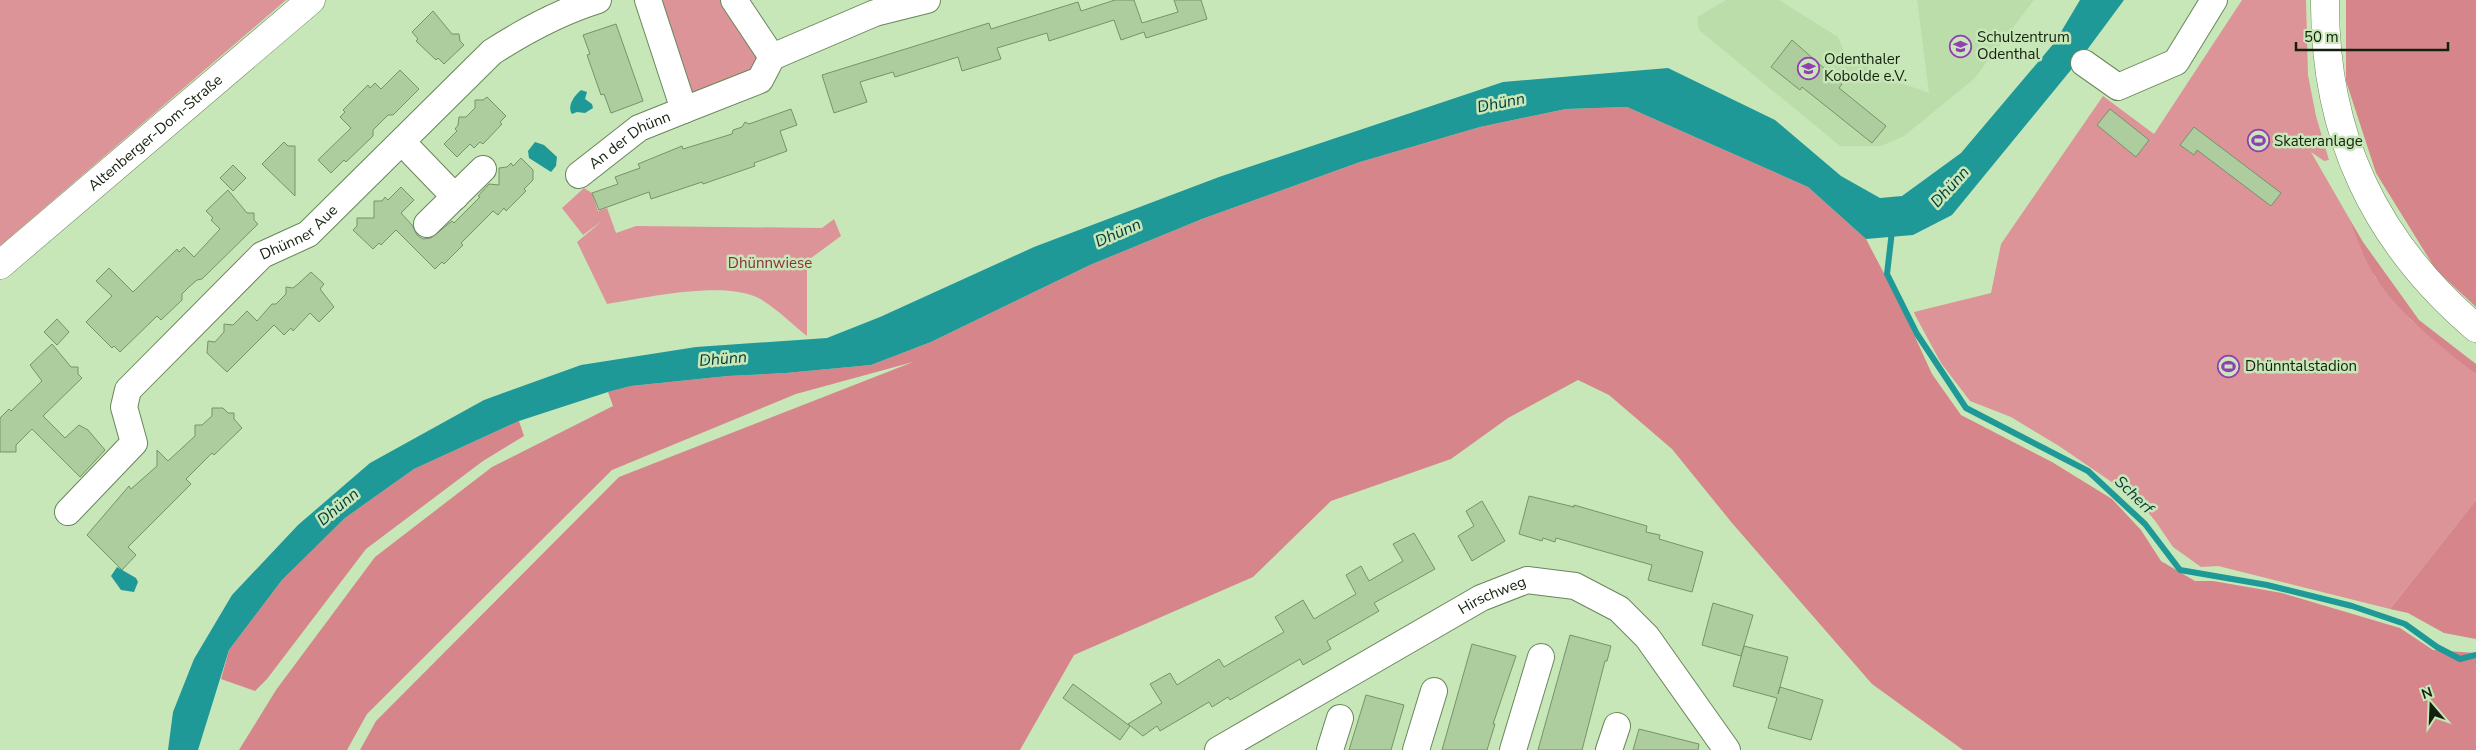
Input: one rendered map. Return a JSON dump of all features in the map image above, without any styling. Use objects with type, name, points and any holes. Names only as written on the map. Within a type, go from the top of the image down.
[{"type":"main road","name":"Altenberger-Dom-Straße","points":[[0,265],[311,0]]},
{"type":"main road","points":[[2325,0],[2326,54],[2332,93],[2345,137],[2363,186],[2375,209],[2411,262],[2440,295],[2476,328]]},
{"type":"street","name":"Dhünner Aue","points":[[68,512],[134,443],[124,407],[128,390],[262,255],[308,234],[492,52],[522,32],[554,16],[598,0]]},
{"type":"street","name":"An der Dhünn","points":[[648,0],[684,110]]},
{"type":"street","points":[[734,0],[772,57],[875,13],[928,0]]},
{"type":"street","points":[[2084,63],[2118,87],[2176,62],[2214,0]]},
{"type":"street","name":"An der Dhünn","points":[[579,175],[639,128],[760,80],[772,57]]},
{"type":"street","points":[[402,142],[455,197]]},
{"type":"street","points":[[428,224],[483,169]]},
{"type":"street","name":"Hirschweg","points":[[1218,750],[1481,598],[1527,580],[1575,586],[1619,609],[1647,637],[1727,750]]},
{"type":"street","points":[[1513,750],[1541,657]]},
{"type":"street","points":[[1416,750],[1434,691]]},
{"type":"street","points":[[1330,750],[1340,718]]},
{"type":"street","points":[[1609,750],[1617,726]]},
{"type":"shaded area","name":"Odenthaler Kobolde e.V.","points":[[1726,0],[1779,0],[1838,37],[1846,56],[1895,81],[1929,93],[1917,0],[2034,0],[1974,79],[1904,136],[1881,146],[1840,146],[1699,30],[1697,17]]},
{"type":"shaded area","points":[[2346,0],[2476,0],[2476,307],[2436,270],[2376,173],[2346,81]]},
{"type":"shaded area","points":[[1627,107],[1808,187],[1866,239],[1900,304],[1932,374],[1961,415],[2052,462],[2112,499],[2141,530],[2161,561],[2195,581],[2213,581],[2282,593],[2400,628],[2433,650],[2476,653],[2476,750],[1963,750],[1872,684],[1732,523],[1672,449],[1609,395],[1578,380],[1508,418],[1451,459],[1331,501],[1253,577],[1074,655],[1020,750],[360,750],[376,721],[619,477],[913,362],[796,394],[612,470],[367,714],[347,750],[239,750],[276,690],[375,557],[492,467],[613,406],[608,392],[631,386],[728,376],[871,365],[931,342],[1090,265],[1202,219],[1360,162],[1480,127],[1566,109]]},
{"type":"shaded area","points":[[2349,218],[2363,242],[2419,320],[2476,364],[2476,374],[2422,330],[2386,292],[2368,264]]},
{"type":"shaded area","points":[[519,421],[524,436],[483,461],[366,549],[267,679],[255,691],[221,679],[229,650],[282,580],[345,518],[414,469]]},
{"type":"shaded area","points":[[2476,500],[2476,639],[2444,633],[2408,613],[2390,609]]},
{"type":"green space","points":[[0,0],[286,0],[0,246]]},
{"type":"green space","points":[[657,0],[725,0],[758,55],[758,70],[694,95],[687,89]]},
{"type":"green space","points":[[2242,0],[2306,0],[2308,75],[2316,116],[2329,160],[2324,161],[2311,152],[2349,218],[2375,277],[2411,320],[2476,374],[2476,500],[2390,609],[2218,566],[2201,567],[2173,547],[2138,500],[2059,446],[2011,417],[1970,401],[1941,363],[1914,312],[1991,293],[2001,244],[2103,96],[2154,134]]},
{"type":"green space","name":"Dhünnwiese","points":[[584,188],[592,193],[598,211],[607,208],[616,233],[636,226],[822,228],[834,219],[841,236],[807,261],[807,336],[762,300],[747,294],[729,291],[686,292],[607,304],[577,242],[602,221],[583,235],[562,208]]},
{"type":"water","name":"Dhünn","points":[[2080,0],[2124,0],[2084,54],[1952,215],[1913,235],[1866,239],[1808,187],[1627,107],[1566,109],[1480,127],[1360,162],[1202,219],[1090,265],[931,342],[871,365],[728,376],[631,386],[519,421],[414,469],[345,518],[282,580],[229,650],[198,750],[168,750],[173,712],[194,659],[232,595],[298,525],[370,463],[484,400],[581,365],[696,347],[827,338],[880,317],[1034,247],[1219,177],[1503,82],[1668,68],[1775,120],[1841,176],[1880,198],[1902,196],[1961,153],[2055,42]]},
{"type":"water","points":[[581,90],[587,92],[585,99],[592,104],[593,108],[585,113],[577,112],[572,114],[570,108],[572,101]]},
{"type":"water","points":[[535,142],[544,145],[557,157],[556,166],[551,172],[529,158],[528,151]]},
{"type":"water","points":[[117,567],[136,578],[138,582],[134,592],[121,590],[111,576]]},
{"type":"building","points":[[1115,0],[1134,0],[1142,23],[1178,12],[1174,0],[1201,0],[1207,19],[1146,38],[1144,32],[1121,40],[1114,20],[1049,41],[1047,33],[997,48],[1001,59],[962,71],[958,57],[895,77],[893,72],[860,82],[867,102],[834,113],[822,75],[989,23],[991,29],[1078,2],[1081,11]]},
{"type":"building","points":[[433,11],[452,34],[459,34],[460,41],[464,45],[444,64],[438,58],[436,60],[416,41],[418,39],[412,32]]},
{"type":"building","points":[[616,24],[643,101],[611,113],[604,94],[601,95],[587,55],[590,54],[583,35]]},
{"type":"building","points":[[1792,40],[1842,84],[1839,88],[1886,126],[1872,143],[1802,87],[1800,90],[1771,67]]},
{"type":"building","points":[[400,70],[419,89],[393,115],[388,115],[373,130],[373,136],[346,162],[344,160],[331,173],[318,160],[351,128],[340,117],[345,112],[343,110],[368,85],[370,88],[375,83],[381,89]]},
{"type":"building","points":[[487,97],[506,116],[500,122],[502,124],[483,144],[480,142],[474,148],[470,144],[457,157],[444,144],[457,131],[455,129],[458,125],[459,117],[466,117],[475,108],[475,100],[483,100]]},
{"type":"building","points":[[791,109],[797,125],[780,131],[787,151],[754,163],[755,166],[703,184],[702,182],[651,199],[649,192],[599,210],[592,193],[618,184],[615,177],[640,168],[638,164],[682,146],[683,149],[732,134],[733,130],[742,127],[745,122],[749,124]]},
{"type":"building","points":[[2110,109],[2149,140],[2136,157],[2097,125]]},
{"type":"building","points":[[2194,127],[2281,193],[2271,206],[2197,150],[2194,155],[2180,145]]},
{"type":"building","points":[[284,142],[288,146],[295,146],[295,196],[262,164]]},
{"type":"building","points":[[521,158],[533,170],[533,180],[524,189],[526,191],[506,211],[504,208],[498,215],[493,211],[461,243],[463,245],[444,264],[442,262],[435,269],[396,230],[381,245],[379,243],[373,249],[353,230],[357,226],[357,218],[374,218],[374,201],[382,201],[385,197],[388,200],[401,187],[414,200],[401,213],[412,225],[417,235],[423,239],[431,238],[452,221],[454,223],[480,197],[478,196],[489,184],[499,185],[499,168],[507,167],[511,163],[513,166]]},
{"type":"building","points":[[233,165],[246,178],[233,191],[220,178]]},
{"type":"building","points":[[228,190],[247,213],[254,213],[254,220],[258,224],[202,279],[197,280],[189,287],[182,294],[182,300],[161,320],[157,316],[120,352],[114,346],[112,348],[86,322],[112,296],[96,281],[109,268],[133,292],[177,249],[179,252],[184,247],[194,257],[220,229],[211,220],[213,218],[206,211]]},
{"type":"building","points":[[311,272],[324,284],[320,289],[334,307],[319,322],[310,313],[293,331],[291,328],[284,335],[274,325],[227,372],[207,353],[208,341],[215,342],[224,332],[224,324],[233,325],[247,311],[257,321],[272,304],[276,304],[286,294],[286,287],[293,288]]},
{"type":"building","points":[[57,319],[69,332],[57,345],[44,332]]},
{"type":"building","points":[[52,344],[71,367],[78,367],[78,374],[82,378],[43,416],[65,438],[79,425],[88,430],[105,450],[80,477],[32,429],[16,445],[16,452],[0,452],[0,418],[9,409],[11,411],[42,381],[30,365]]},
{"type":"building","points":[[212,408],[223,408],[228,413],[234,413],[234,419],[242,428],[214,455],[212,453],[186,479],[191,484],[128,547],[136,555],[122,570],[87,535],[129,486],[131,489],[157,466],[157,450],[168,461],[195,436],[195,425],[202,425],[212,416]]},
{"type":"building","points":[[1529,496],[1574,507],[1574,505],[1647,526],[1646,532],[1660,535],[1659,539],[1703,552],[1692,592],[1648,580],[1652,565],[1556,538],[1555,542],[1543,538],[1542,541],[1519,534]]},
{"type":"building","points":[[1482,501],[1505,541],[1472,561],[1458,536],[1474,526],[1466,511]]},
{"type":"building","points":[[1414,533],[1435,569],[1374,603],[1379,611],[1327,641],[1331,649],[1303,665],[1300,659],[1230,700],[1228,697],[1212,707],[1209,702],[1160,731],[1157,726],[1143,736],[1128,724],[1162,703],[1150,684],[1170,673],[1177,685],[1219,659],[1224,667],[1284,632],[1275,617],[1303,600],[1314,619],[1356,594],[1346,575],[1361,566],[1369,581],[1403,561],[1393,544]]},
{"type":"building","points":[[1713,603],[1753,615],[1741,656],[1702,645]]},
{"type":"building","points":[[1570,635],[1611,646],[1607,661],[1605,661],[1582,750],[1538,750]]},
{"type":"building","points":[[1472,644],[1516,656],[1493,724],[1495,724],[1487,750],[1442,750]]},
{"type":"building","points":[[1744,646],[1788,657],[1778,694],[1780,687],[1823,700],[1811,740],[1768,728],[1777,698],[1733,686]]},
{"type":"building","points":[[1073,684],[1130,726],[1120,740],[1063,698]]},
{"type":"building","points":[[1366,695],[1404,705],[1391,750],[1349,750]]},
{"type":"building","points":[[1639,729],[1699,744],[1698,750],[1633,750]]},
{"type":"waterway","name":"Scherf","points":[[1892,231],[1887,274],[1917,334],[1966,408],[2088,471],[2145,524],[2180,570],[2267,585],[2352,606],[2405,624],[2437,647],[2460,659],[2476,655]]},
{"type":"place","name":"Schulzentrum Odenthal","points":[[1961,46]]},
{"type":"place","name":"Odenthaler Kobolde e.V.","points":[[1808,68]]},
{"type":"place","name":"Skateranlage","points":[[2258,141]]},
{"type":"place","name":"Dhünntalstadion","points":[[2229,366]]}]
